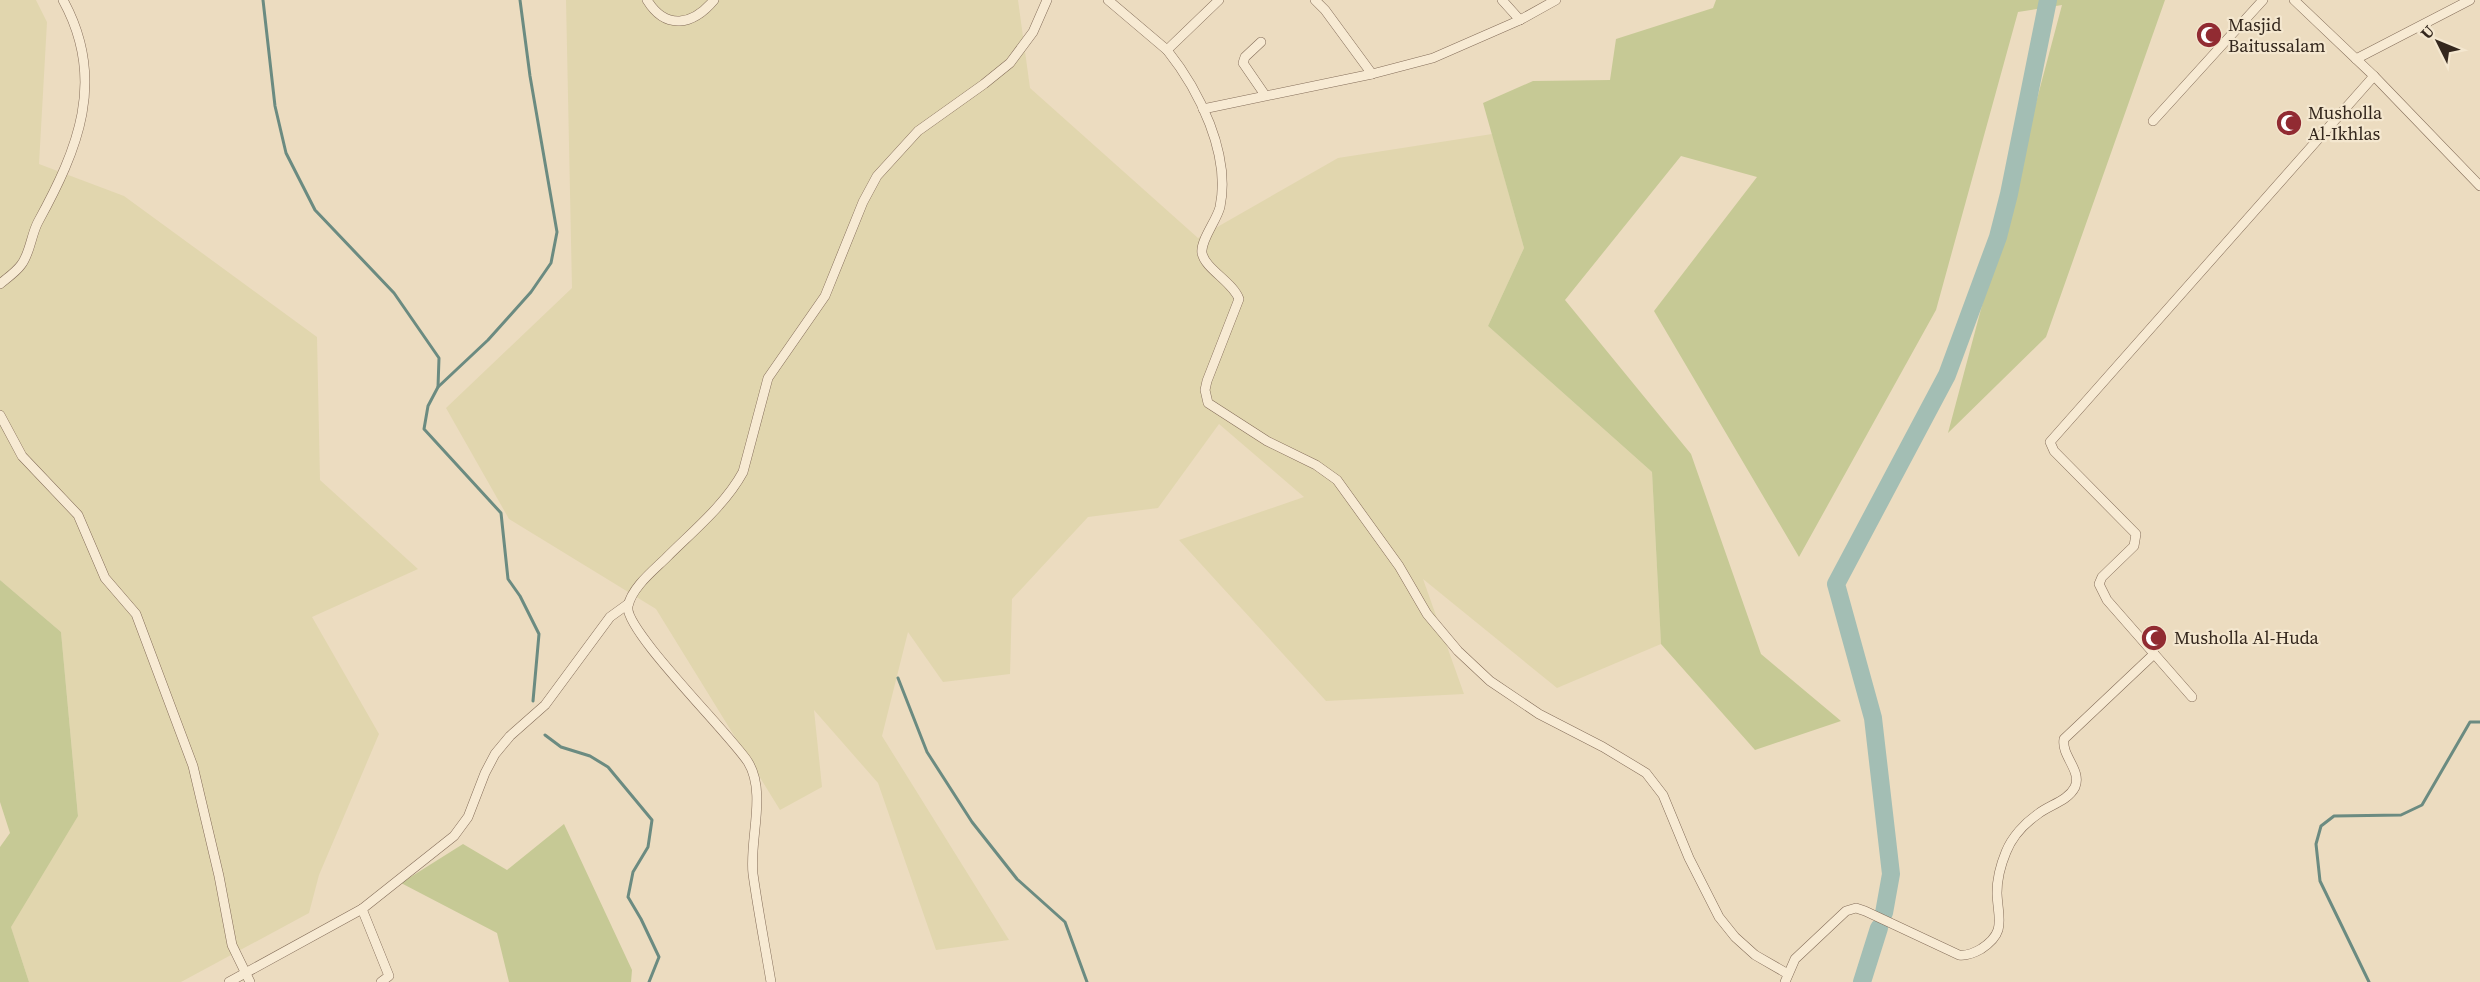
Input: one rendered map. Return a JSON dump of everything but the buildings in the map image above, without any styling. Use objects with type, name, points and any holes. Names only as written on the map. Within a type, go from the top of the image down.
[{"type":"street","points":[[0,284],[22,265],[36,225],[68,165],[78,138],[83,107],[84,62],[75,21],[63,0]]},
{"type":"street","points":[[647,0],[662,16],[678,22],[699,15],[714,0]]},
{"type":"street","points":[[229,982],[362,909],[454,836],[468,817],[495,754],[510,736],[545,705],[610,617],[628,604],[644,580],[707,517],[738,482],[743,472],[768,378],[825,296],[862,202],[877,176],[918,131],[1010,63],[1032,32],[1047,0]]},
{"type":"street","points":[[1108,0],[1167,50],[1196,91],[1218,153],[1221,196],[1214,225],[1203,243],[1202,253],[1206,261],[1236,291],[1239,299],[1207,381],[1205,390],[1208,403],[1267,441],[1316,465],[1337,480],[1399,566],[1427,614],[1458,651],[1490,681],[1539,714],[1603,747],[1646,773],[1663,795],[1689,858],[1719,917],[1735,937],[1786,978],[1801,953],[1852,908],[1866,911],[1959,955],[1975,953],[1991,942],[2001,923],[1998,882],[2005,853],[2011,841],[2038,814],[2068,795],[2075,785],[2075,772],[2064,751],[2064,739],[2154,654]]},
{"type":"street","points":[[1167,50],[1218,0]]},
{"type":"street","points":[[1315,0],[1372,74]]},
{"type":"street","points":[[1502,0],[1520,20]]},
{"type":"street","points":[[1203,109],[1372,74],[1433,58],[1520,20],[1556,0]]},
{"type":"street","points":[[2153,121],[2263,0]]},
{"type":"street","points":[[2294,0],[2356,59],[2480,186]]},
{"type":"street","points":[[2356,59],[2470,0]]},
{"type":"street","points":[[1262,42],[1244,59],[1244,63],[1265,95]]},
{"type":"street","points":[[2192,698],[2107,600],[2099,584],[2102,578],[2134,546],[2136,534],[2054,451],[2050,442],[2373,76]]},
{"type":"street","points":[[0,415],[26,460],[78,515],[105,578],[136,614],[193,766],[219,876],[232,945],[250,982]]},
{"type":"street","points":[[628,604],[629,617],[641,636],[718,723],[751,768],[756,801],[753,873],[771,982]]},
{"type":"street","points":[[362,909],[388,980]]},
{"type":"shaded area","points":[[0,0],[36,0],[47,22],[39,164],[124,196],[317,337],[320,480],[418,569],[312,617],[379,734],[319,875],[309,913],[181,982],[29,982],[8,918],[78,815],[61,632],[0,580]]},
{"type":"shaded area","points":[[566,0],[1018,0],[1030,88],[1198,238],[1338,158],[1492,134],[1524,248],[1488,326],[1652,472],[1661,644],[1557,688],[1423,579],[1464,694],[1326,701],[1179,540],[1304,497],[1219,424],[1158,508],[1088,517],[1012,599],[1010,674],[943,682],[908,632],[882,736],[1009,940],[936,950],[878,783],[814,710],[822,787],[780,810],[656,609],[509,519],[446,408],[572,288]]},
{"type":"green space","points":[[1716,0],[2165,0],[2046,337],[1948,433],[2062,5],[2018,12],[1936,310],[1799,557],[1654,311],[1757,177],[1681,156],[1565,300],[1691,454],[1761,654],[1841,721],[1755,750],[1661,644],[1652,472],[1488,326],[1524,248],[1483,103],[1533,81],[1610,80],[1616,39],[1713,8]]},
{"type":"green space","points":[[0,580],[61,632],[78,816],[11,927],[29,982],[0,982],[0,847],[10,833],[0,802]]},
{"type":"green space","points":[[564,824],[632,970],[631,982],[509,982],[497,933],[401,883],[463,844],[507,870]]},
{"type":"waterway","points":[[263,0],[275,106],[286,153],[315,210],[394,293],[439,358],[438,387]]},
{"type":"waterway","points":[[520,0],[530,76],[557,232],[551,263],[531,292],[488,340],[438,387],[428,406],[424,429],[501,513],[508,579],[520,596],[539,634],[533,701]]},
{"type":"waterway","points":[[1884,913],[1891,874],[1873,718],[1836,584],[1947,375],[1998,237],[2009,194],[2048,0]]},
{"type":"waterway","points":[[898,678],[927,752],[972,822],[1017,879],[1065,922],[1087,982]]},
{"type":"waterway","points":[[2369,982],[2320,881],[2316,844],[2321,826],[2334,816],[2401,815],[2422,805],[2470,722],[2480,722]]},
{"type":"waterway","points":[[545,735],[561,747],[590,756],[608,767],[652,820],[648,847],[633,872],[628,897],[659,957],[649,982]]},
{"type":"waterway","points":[[1862,982],[1879,928]]},
{"type":"place","name":"Masjid Baitussalam","points":[[2209,35]]},
{"type":"place","name":"Musholla Al-Ikhlas","points":[[2289,123]]},
{"type":"place","name":"Musholla Al-Huda","points":[[2154,638]]}]
